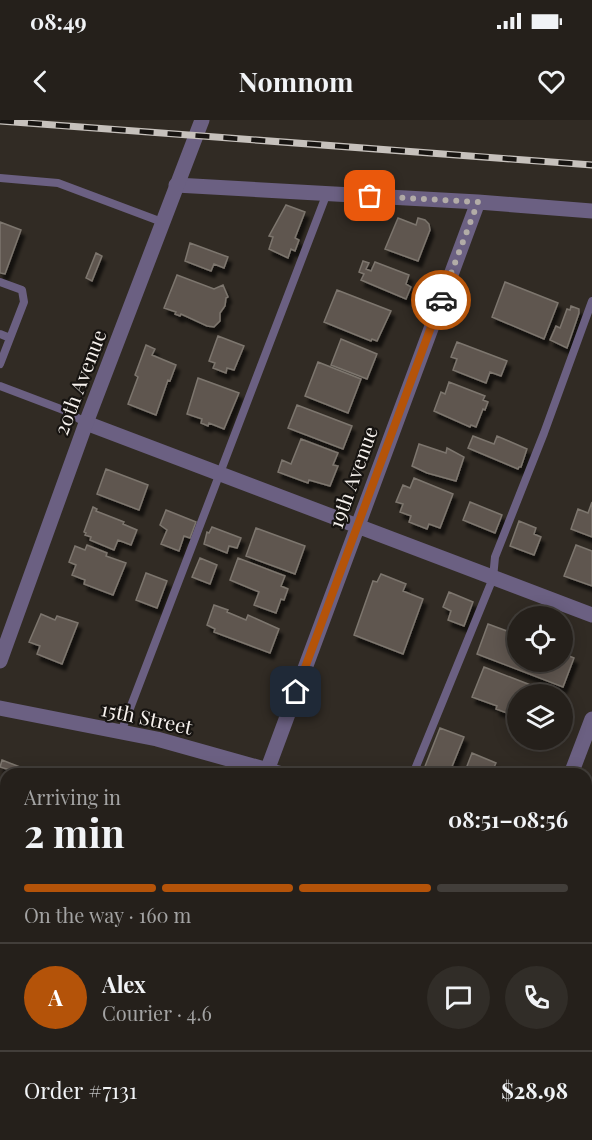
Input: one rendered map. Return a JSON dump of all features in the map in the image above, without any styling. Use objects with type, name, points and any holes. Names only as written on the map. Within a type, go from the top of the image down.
[{"type":"street","name":"20th Avenue","points":[[0,661],[86,423],[202,120]]},
{"type":"street","points":[[176,185],[478,202],[592,211]]},
{"type":"street","name":"19th Avenue","points":[[276,768],[356,526],[478,202]]},
{"type":"street","points":[[86,423],[592,615]]},
{"type":"street","name":"15th Street","points":[[0,708],[157,738],[264,768]]},
{"type":"street","points":[[573,768],[592,718]]},
{"type":"lane","points":[[0,178],[58,183],[162,222]]},
{"type":"lane","points":[[121,732],[327,193]]},
{"type":"lane","points":[[0,282],[22,290],[24,302],[0,364]]},
{"type":"lane","points":[[415,768],[493,578],[495,557],[544,433],[592,301]]},
{"type":"lane","points":[[0,334],[10,338]]},
{"type":"lane","points":[[0,386],[66,411],[86,423]]},
{"type":"building","points":[[286,205],[305,212],[295,238],[299,240],[295,251],[291,249],[288,258],[269,249],[273,237],[269,236]]},
{"type":"building","points":[[398,218],[416,225],[418,218],[429,224],[430,230],[418,261],[385,249]]},
{"type":"building","points":[[0,222],[21,230],[5,274],[0,273]]},
{"type":"building","points":[[190,243],[228,257],[224,268],[214,264],[211,271],[185,261]]},
{"type":"building","points":[[96,253],[102,256],[92,281],[86,278]]},
{"type":"building","points":[[363,261],[369,263],[366,269],[371,271],[375,262],[409,275],[406,284],[411,287],[406,299],[361,280],[364,274],[359,272]]},
{"type":"building","points":[[177,275],[214,289],[223,285],[228,297],[220,313],[220,321],[214,327],[164,308]]},
{"type":"building","points":[[505,282],[558,303],[544,339],[492,317]]},
{"type":"building","points":[[337,290],[391,311],[377,341],[372,339],[371,341],[324,322]]},
{"type":"building","points":[[571,306],[579,309],[579,313],[567,348],[550,340],[556,326],[560,328],[567,309],[570,310]]},
{"type":"building","points":[[218,336],[244,346],[234,370],[227,368],[226,373],[213,368],[215,363],[209,361]]},
{"type":"building","points":[[341,339],[377,354],[367,379],[331,365]]},
{"type":"building","points":[[457,342],[507,361],[501,376],[490,372],[486,383],[453,370],[457,359],[451,357]]},
{"type":"building","points":[[146,345],[155,349],[152,355],[176,365],[170,381],[168,380],[156,415],[128,404]]},
{"type":"building","points":[[318,362],[361,379],[348,413],[305,396]]},
{"type":"building","points":[[198,378],[239,393],[224,429],[209,423],[208,426],[201,423],[202,419],[187,414]]},
{"type":"building","points":[[449,382],[485,396],[483,400],[488,402],[476,427],[471,425],[470,427],[434,411],[441,392],[445,394]]},
{"type":"building","points":[[297,405],[352,426],[343,449],[288,428]]},
{"type":"building","points":[[473,436],[494,444],[497,436],[527,449],[521,467],[518,469],[468,448]]},
{"type":"building","points":[[301,439],[338,453],[333,465],[338,466],[330,486],[309,480],[308,483],[278,472],[282,460],[291,464]]},
{"type":"building","points":[[419,444],[446,453],[447,448],[464,457],[456,481],[412,466]]},
{"type":"building","points":[[106,469],[148,485],[139,510],[97,494]]},
{"type":"building","points":[[414,478],[453,494],[440,528],[429,524],[427,529],[409,522],[411,516],[400,512],[403,504],[396,502],[403,485],[410,488]]},
{"type":"building","points":[[470,502],[502,515],[495,533],[463,520]]},
{"type":"building","points":[[592,502],[592,537],[571,529],[578,509],[588,513]]},
{"type":"building","points":[[93,507],[97,509],[96,511],[137,530],[131,545],[118,540],[114,550],[90,540],[91,537],[85,535]]},
{"type":"building","points":[[166,510],[196,522],[190,538],[184,536],[179,551],[161,544],[167,530],[160,525]]},
{"type":"building","points":[[519,521],[536,528],[534,534],[541,537],[534,555],[510,546]]},
{"type":"building","points":[[212,527],[241,538],[237,548],[229,546],[227,553],[204,544],[207,532],[209,533]]},
{"type":"building","points":[[256,528],[305,546],[295,574],[246,556]]},
{"type":"building","points":[[87,545],[107,553],[106,556],[126,563],[113,595],[84,584],[85,580],[72,575],[76,565],[69,562],[75,546],[85,550]]},
{"type":"building","points":[[576,545],[592,551],[592,586],[564,576]]},
{"type":"building","points":[[200,558],[217,565],[210,584],[192,577]]},
{"type":"building","points":[[238,558],[285,576],[281,586],[288,589],[276,613],[254,605],[259,592],[230,580]]},
{"type":"building","points":[[146,573],[167,581],[157,608],[136,600]]},
{"type":"building","points":[[381,574],[406,584],[403,591],[423,599],[403,654],[354,635],[373,581],[377,582]]},
{"type":"building","points":[[449,592],[473,602],[464,626],[448,620],[451,611],[443,607]]},
{"type":"building","points":[[214,605],[246,620],[248,615],[279,629],[270,653],[214,632],[215,629],[207,625]]},
{"type":"building","points":[[41,614],[55,620],[57,616],[78,623],[62,664],[37,654],[40,646],[29,642]]},
{"type":"building","points":[[488,624],[507,631],[507,666],[477,654]]},
{"type":"building","points":[[484,667],[528,684],[507,684],[507,713],[496,709],[497,706],[472,697]]},
{"type":"building","points":[[524,672],[569,672],[564,684],[555,684]]},
{"type":"building","points":[[440,728],[464,737],[451,768],[424,768]]},
{"type":"building","points":[[472,753],[496,763],[494,768],[466,768]]},
{"type":"building","points":[[2,760],[22,768],[3,768],[0,767]]},
{"type":"railway","points":[[0,121],[592,165]]},
{"type":"way so far","points":[[370,196],[478,202],[441,300]]},
{"type":"route","points":[[296,692],[441,300]]}]
